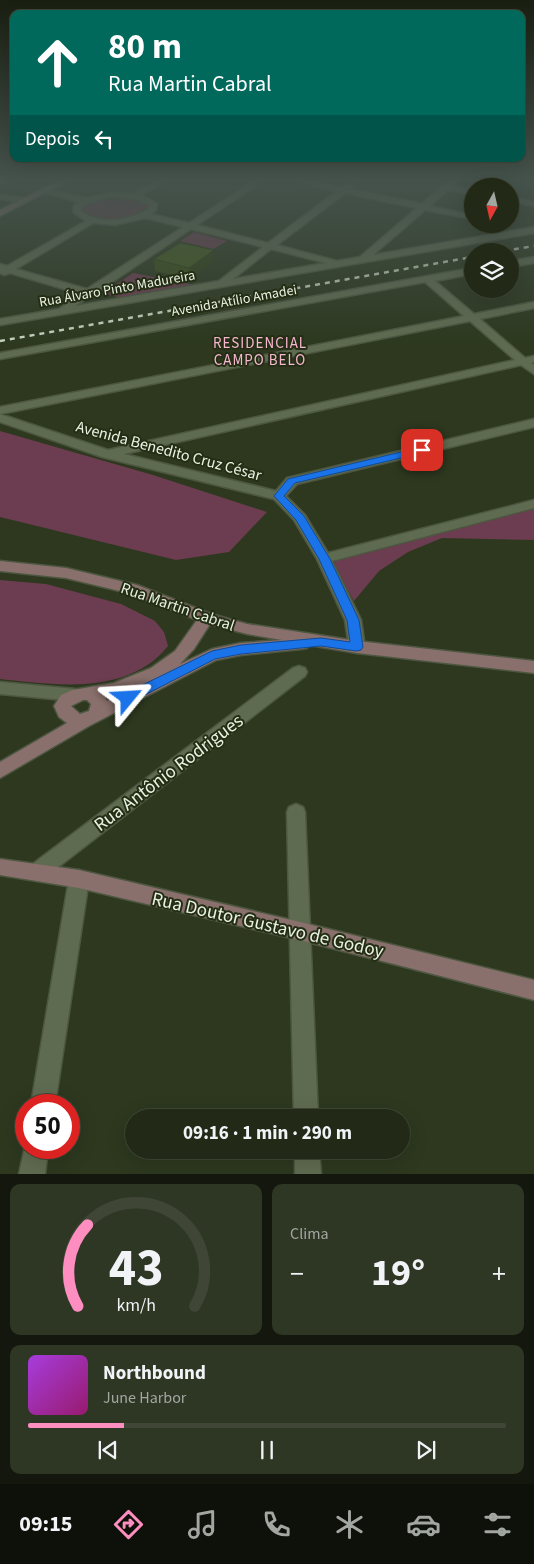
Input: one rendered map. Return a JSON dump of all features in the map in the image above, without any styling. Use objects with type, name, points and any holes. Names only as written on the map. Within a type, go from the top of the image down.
[{"type":"main road","name":"Rua Martin Cabral","points":[[0,566],[66,573],[137,590],[206,618],[247,629],[356,647],[534,667]]},
{"type":"main road","points":[[38,748],[57,728],[74,703],[122,688],[153,675],[177,659],[206,618]]},
{"type":"main road","points":[[241,649],[247,629]]},
{"type":"main road","points":[[192,640],[197,648],[212,655]]},
{"type":"main road","points":[[0,771],[91,717],[212,655],[241,649],[321,642]]},
{"type":"main road","points":[[99,700],[100,708],[91,717],[74,720],[74,703],[99,700]]},
{"type":"main road","name":"Rua Doutor Gustavo de Godoy","points":[[0,867],[79,880],[300,930],[534,990]]},
{"type":"street","points":[[3,270],[65,236]]},
{"type":"street","points":[[60,312],[174,236]]},
{"type":"street","points":[[229,236],[338,263]]},
{"type":"street","points":[[220,284],[283,236]]},
{"type":"street","points":[[364,258],[390,236]]},
{"type":"street","name":"Rua Álvaro Pinto Madureira","points":[[0,322],[499,236]]},
{"type":"street","points":[[519,262],[534,260]]},
{"type":"street","points":[[3,270],[119,301]]},
{"type":"street","name":"Avenida Atílio Amadei","points":[[0,356],[464,272]]},
{"type":"street","points":[[427,279],[471,317],[528,360],[534,371]]},
{"type":"street","points":[[0,411],[534,305]]},
{"type":"street","points":[[106,454],[528,360]]},
{"type":"street","name":"Avenida Benedito Cruz César","points":[[0,418],[106,454],[279,496],[300,518],[324,559],[353,620],[356,647]]},
{"type":"street","points":[[279,496],[292,481],[534,423]]},
{"type":"street","points":[[324,559],[534,504]]},
{"type":"street","name":"Rua Antônio Rodrigues","points":[[37,872],[299,672]]},
{"type":"street","points":[[0,688],[19,690],[74,703]]},
{"type":"street","points":[[296,812],[306,1109]]},
{"type":"street","points":[[45,1094],[79,880]]},
{"type":"street","points":[[32,1174],[34,1159]]},
{"type":"street","points":[[307,1159],[308,1174]]},
{"type":"shaded area","points":[[188,236],[208,236],[227,241],[213,249],[180,241]]},
{"type":"shaded area","points":[[133,273],[195,285],[121,298],[103,293]]},
{"type":"shaded area","points":[[0,431],[153,475],[267,512],[229,552],[176,560],[0,517]]},
{"type":"shaded area","points":[[534,508],[534,540],[442,538],[408,552],[379,571],[354,601],[331,561]]},
{"type":"shaded area","points":[[0,580],[46,584],[121,604],[155,621],[164,632],[168,646],[152,662],[133,673],[112,680],[90,684],[67,684],[0,679]]},
{"type":"building","points":[[180,243],[214,250],[189,268],[154,259]]},
{"type":"railway","points":[[519,248],[534,246]]},
{"type":"railway","points":[[0,341],[464,258]]},
{"type":"district","name":"RESIDENCIAL CAMPO BELO","points":[[260,352]]},
{"type":"route","points":[[128,698],[212,655],[241,649],[321,642],[356,647],[353,620],[324,559],[300,518],[279,496],[292,481],[422,450]]}]
